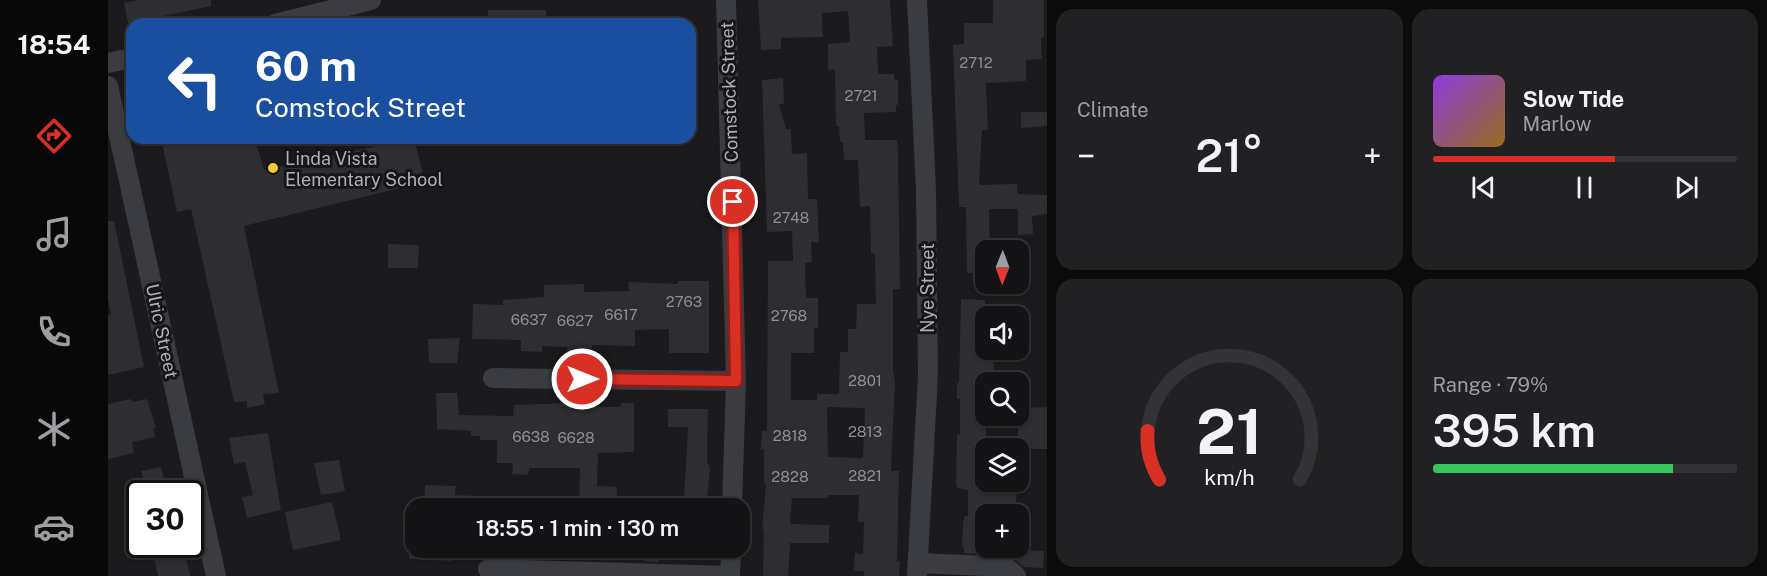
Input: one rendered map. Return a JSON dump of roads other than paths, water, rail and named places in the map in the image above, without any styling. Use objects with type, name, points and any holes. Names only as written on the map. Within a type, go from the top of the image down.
[{"type":"street","points":[[299,18],[371,0]]},
{"type":"street","name":"Comstock Street","points":[[726,0],[736,381],[732,498]]},
{"type":"street","name":"Nye Street","points":[[917,0],[926,190],[928,374],[917,570]]},
{"type":"street","points":[[108,63],[126,59]]},
{"type":"street","name":"Ulric Street","points":[[108,86],[216,576]]},
{"type":"street","points":[[493,378],[736,381]]},
{"type":"street","points":[[488,568],[730,576],[731,558]]},
{"type":"street","points":[[917,570],[1006,567],[1016,576]]},
{"type":"place","name":"Linda Vista Elementary School","points":[[273,168]]}]
